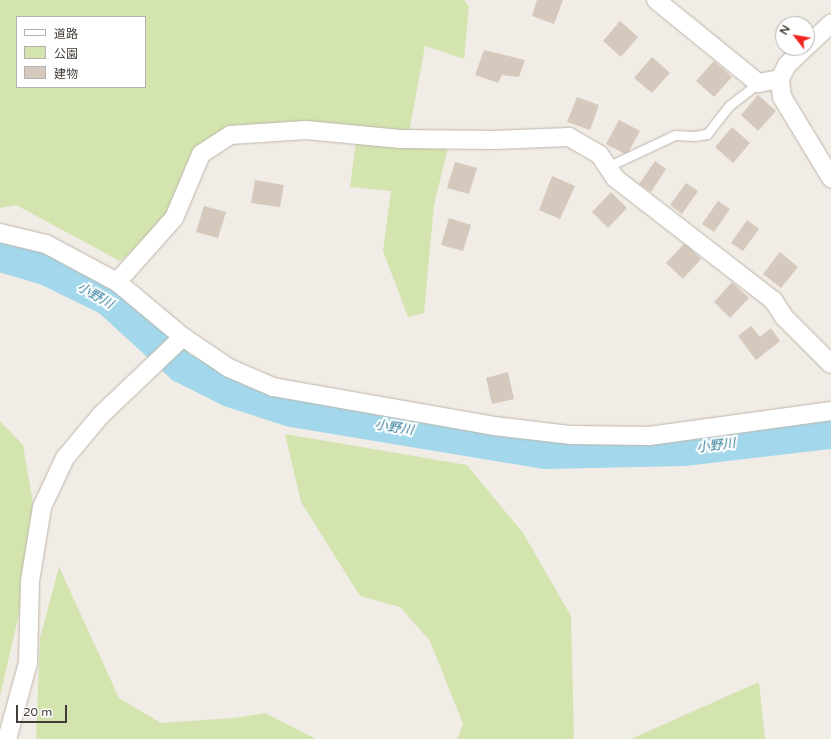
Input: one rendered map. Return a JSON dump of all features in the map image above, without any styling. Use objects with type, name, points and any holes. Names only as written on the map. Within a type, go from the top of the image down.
[{"type":"street","points":[[656,0],[758,83],[780,79]]},
{"type":"street","points":[[815,39],[831,24]]},
{"type":"street","points":[[796,56],[787,65],[780,79],[782,97],[831,178]]},
{"type":"street","points":[[117,282],[174,218],[201,154],[230,135],[306,130],[400,139],[494,140],[569,137],[598,154],[609,166],[615,178],[773,300],[784,317],[831,364]]},
{"type":"street","points":[[0,233],[46,244],[117,282],[183,337],[229,368],[273,387],[494,426],[571,435],[649,436],[831,411]]},
{"type":"street","points":[[7,739],[28,662],[30,581],[42,508],[65,458],[101,415],[183,337]]},
{"type":"lane","points":[[609,166],[674,135],[694,136],[707,134],[730,105],[758,83]]},
{"type":"green space","points":[[0,0],[464,0],[469,7],[464,59],[425,46],[408,138],[450,139],[434,205],[424,313],[408,317],[383,251],[391,191],[350,187],[357,135],[230,135],[195,150],[174,218],[120,261],[16,205],[0,208]]},
{"type":"green space","points":[[0,421],[23,445],[33,503],[19,614],[0,696]]},
{"type":"green space","points":[[285,434],[467,465],[523,533],[571,616],[574,739],[457,739],[463,724],[430,641],[400,607],[360,596],[301,502]]},
{"type":"green space","points":[[59,567],[119,698],[161,723],[234,718],[265,713],[316,739],[36,739],[40,638]]},
{"type":"green space","points":[[759,682],[765,739],[631,739]]},
{"type":"building","points":[[537,0],[563,0],[554,24],[532,16]]},
{"type":"building","points":[[620,21],[638,37],[621,57],[603,41]]},
{"type":"building","points":[[484,50],[525,60],[519,77],[502,75],[498,83],[475,75]]},
{"type":"building","points":[[652,57],[670,73],[652,93],[634,78]]},
{"type":"building","points":[[714,61],[732,77],[714,97],[696,81]]},
{"type":"building","points":[[758,95],[776,111],[758,131],[741,115]]},
{"type":"building","points":[[577,97],[599,105],[590,130],[567,122]]},
{"type":"building","points":[[619,120],[640,131],[627,155],[606,144]]},
{"type":"building","points":[[732,127],[750,143],[733,163],[715,147]]},
{"type":"building","points":[[655,161],[666,169],[651,192],[639,184]]},
{"type":"building","points":[[455,162],[477,168],[469,194],[447,188]]},
{"type":"building","points":[[552,176],[575,186],[560,219],[539,210]]},
{"type":"building","points":[[255,180],[284,185],[280,207],[251,203]]},
{"type":"building","points":[[686,183],[698,191],[682,214],[670,205]]},
{"type":"building","points":[[611,192],[627,208],[608,228],[592,212]]},
{"type":"building","points":[[718,201],[730,209],[714,232],[702,224]]},
{"type":"building","points":[[204,206],[226,212],[218,238],[196,232]]},
{"type":"building","points":[[449,218],[471,225],[463,251],[441,245]]},
{"type":"building","points":[[747,220],[759,229],[743,251],[731,243]]},
{"type":"building","points":[[685,243],[701,259],[683,279],[666,263]]},
{"type":"building","points":[[780,252],[798,267],[781,288],[763,274]]},
{"type":"building","points":[[732,282],[749,298],[730,318],[714,302]]},
{"type":"building","points":[[751,326],[760,337],[771,328],[780,341],[756,360],[738,336]]},
{"type":"building","points":[[508,372],[514,399],[492,404],[486,378]]},
{"type":"waterway","name":"小野川","points":[[0,256],[45,269],[108,300],[181,367],[229,391],[291,411],[546,453],[683,450],[831,433]]}]
